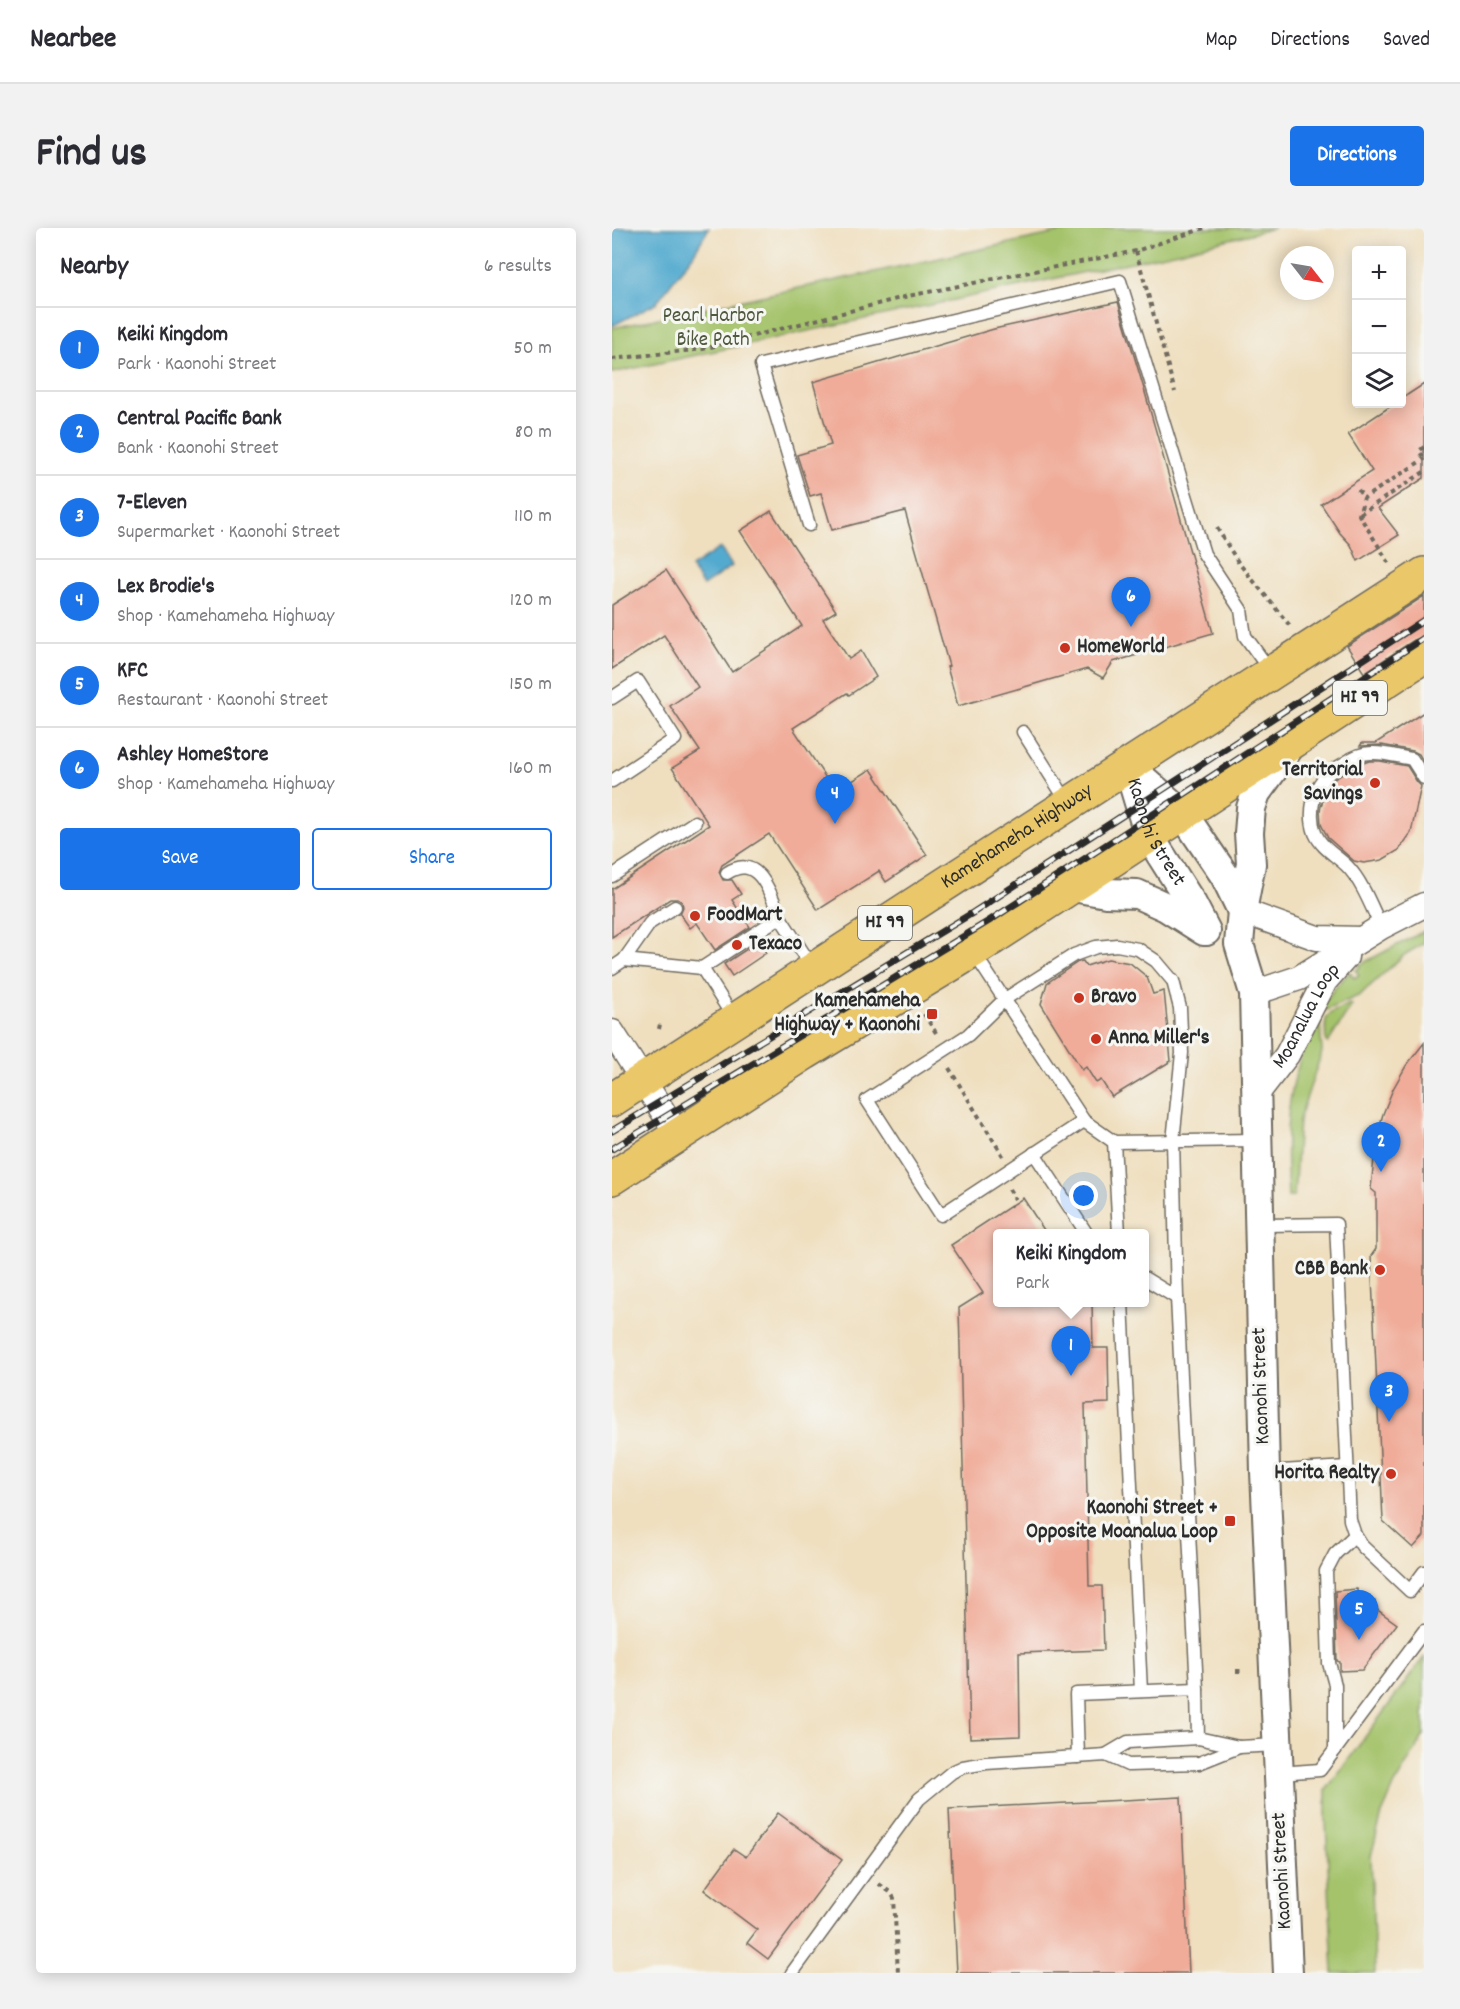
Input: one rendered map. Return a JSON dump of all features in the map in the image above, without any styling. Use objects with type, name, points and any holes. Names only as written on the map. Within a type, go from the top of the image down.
[{"type":"main road","name":"Kamehameha Highway","points":[[612,1100],[1424,574]]},
{"type":"main road","name":"HI 99","points":[[612,1178],[805,1053],[1073,887],[1424,656]]},
{"type":"street","points":[[1242,911],[1251,864],[1249,833],[1251,808],[1256,793],[1296,739]]},
{"type":"street","name":"Kaonohi Street","points":[[1128,766],[1183,814],[1225,876],[1242,911],[1239,944],[1254,993],[1265,1472],[1288,1973]]},
{"type":"street","name":"Kaonohi Street","points":[[1128,766],[1149,836],[1192,904],[1206,931]]},
{"type":"street","points":[[1073,887],[1137,894],[1166,907],[1206,931],[1239,944]]},
{"type":"street","name":"Moanalua Loop","points":[[1254,993],[1299,978],[1361,939],[1424,904]]},
{"type":"street","name":"Moanalua Loop","points":[[1242,911],[1317,938],[1361,939]]},
{"type":"street","name":"Moanalua Loop","points":[[1256,1095],[1287,1055],[1325,981],[1361,939]]},
{"type":"street","points":[[612,1032],[678,1135]]},
{"type":"lane","points":[[809,525],[761,365],[1120,281],[1204,554],[1241,610],[1245,636],[1272,673]]},
{"type":"lane","points":[[612,698],[638,681],[675,739],[612,781]]},
{"type":"lane","points":[[1023,732],[1068,804]]},
{"type":"lane","points":[[1382,927],[1366,894],[1348,867],[1332,855],[1316,834],[1311,819],[1317,790],[1328,775],[1352,759],[1370,753],[1412,759],[1424,778]]},
{"type":"lane","points":[[612,876],[695,822]]},
{"type":"lane","points":[[727,873],[740,867],[750,868],[764,879],[780,917],[814,969]]},
{"type":"lane","points":[[612,968],[624,960],[650,923],[675,907]]},
{"type":"lane","points":[[624,960],[702,968],[780,917]]},
{"type":"lane","points":[[1084,1121],[941,1215],[867,1100],[968,1035],[1005,999],[1074,955],[1096,947],[1117,945],[1138,949],[1156,961],[1173,981],[1180,1008],[1182,1053],[1173,1141],[1177,1298],[1198,1738]]},
{"type":"lane","points":[[973,951],[1084,1121],[1114,1142],[1256,1140]]},
{"type":"lane","points":[[702,968],[735,1020]]},
{"type":"lane","points":[[1114,1142],[1119,1229]]},
{"type":"lane","points":[[1034,1153],[1084,1229]]},
{"type":"lane","points":[[1258,1225],[1336,1224],[1350,1520],[1362,1546],[1410,1591],[1424,1572]]},
{"type":"lane","points":[[1149,1281],[1177,1298]]},
{"type":"lane","points":[[1122,1307],[1141,1692]]},
{"type":"lane","points":[[1265,1472],[1347,1467]]},
{"type":"lane","points":[[1335,1750],[1335,1685],[1329,1663],[1326,1571],[1335,1554],[1355,1534]]},
{"type":"lane","points":[[1278,1773],[1320,1770],[1424,1631]]},
{"type":"lane","points":[[1078,1757],[1076,1694],[1197,1689]]},
{"type":"lane","points":[[792,1973],[920,1799],[937,1782],[952,1772],[976,1764],[1106,1755],[1128,1742],[1198,1738],[1239,1747],[1277,1745]]},
{"type":"lane","points":[[1106,1755],[1128,1765],[1199,1763],[1239,1747]]},
{"type":"path","points":[[612,359],[703,350],[908,296],[1136,251],[1205,228]]},
{"type":"path","points":[[1136,251],[1176,396]]},
{"type":"path","points":[[1391,565],[1359,515],[1364,498],[1424,459],[1419,451],[1424,447]]},
{"type":"path","points":[[1359,515],[1424,472]]},
{"type":"path","points":[[1358,490],[1364,498]]},
{"type":"path","points":[[1214,523],[1238,562],[1292,628]]},
{"type":"path","points":[[923,1013],[939,1038],[945,1063],[1003,1153],[1005,1173]]},
{"type":"path","points":[[1236,1671],[1242,1671]]},
{"type":"path","points":[[879,1884],[894,1898],[898,1973]]},
{"type":"green space","name":"Pearl Harbor Bike Path","points":[[1080,228],[1274,228],[1174,253],[612,373],[612,328]]},
{"type":"green space","points":[[1424,931],[1424,943],[1404,955],[1360,995],[1324,1011],[1320,1009],[1333,990],[1350,972],[1354,978],[1359,975],[1356,970],[1360,967],[1359,965]]},
{"type":"green space","points":[[1352,1005],[1328,1043],[1326,1042],[1325,1025],[1328,1016]]},
{"type":"green space","points":[[1315,1021],[1320,1023],[1322,1052],[1299,1120],[1294,1197],[1288,1197],[1286,1149],[1289,1107],[1298,1066]]},
{"type":"green space","points":[[1424,1657],[1424,1735],[1395,1784],[1382,1814],[1371,1856],[1375,1973],[1333,1973],[1326,1790]]},
{"type":"water","points":[[612,228],[709,228],[693,255],[656,303],[612,326]]},
{"type":"water","points":[[720,548],[732,566],[703,586],[691,567]]},
{"type":"building","points":[[1118,302],[1213,633],[1113,662],[1103,678],[1087,669],[958,706],[947,667],[949,666],[905,511],[832,530],[821,493],[810,496],[797,455],[831,445],[813,382],[994,329]]},
{"type":"building","points":[[1424,384],[1424,478],[1378,508],[1399,535],[1358,561],[1351,545],[1321,504],[1372,471],[1348,434],[1388,408],[1406,408],[1406,396]]},
{"type":"building","points":[[771,511],[836,611],[823,619],[849,659],[861,651],[876,677],[793,728],[835,792],[871,769],[927,855],[886,882],[879,871],[818,910],[769,834],[722,865],[719,872],[723,880],[732,880],[741,894],[732,900],[750,927],[715,950],[697,923],[690,928],[680,914],[683,907],[682,902],[678,899],[670,899],[612,937],[612,889],[709,825],[672,768],[700,751],[670,706],[698,687],[664,635],[612,669],[612,605],[666,570],[732,672],[802,626],[740,531]]},
{"type":"building","points":[[1424,596],[1424,637],[1414,640],[1364,673],[1347,646]]},
{"type":"building","points":[[1424,712],[1424,763],[1419,754],[1413,751],[1382,745],[1360,746],[1362,743],[1376,743]]},
{"type":"building","name":"Territorial Savings","points":[[1369,761],[1407,766],[1421,786],[1411,833],[1399,850],[1382,860],[1364,863],[1354,861],[1328,838],[1321,824],[1320,810],[1326,789],[1334,779]]},
{"type":"building","points":[[759,941],[766,953],[732,976],[724,964]]},
{"type":"building","points":[[1108,959],[1130,963],[1147,977],[1153,994],[1164,991],[1171,1061],[1112,1097],[1101,1080],[1096,1083],[1086,1067],[1082,1070],[1041,1004],[1047,983],[1078,962],[1083,961],[1086,966]]},
{"type":"building","points":[[1424,1043],[1424,1536],[1413,1548],[1383,1521],[1371,1256],[1376,1249],[1376,1193],[1371,1189],[1376,1138],[1383,1114],[1406,1066]]},
{"type":"building","points":[[1023,1198],[1043,1229],[993,1229],[993,1307],[1092,1307],[1093,1348],[1108,1348],[1109,1403],[1085,1404],[1089,1586],[1102,1586],[1104,1650],[1019,1653],[1020,1736],[970,1738],[959,1308],[983,1293],[951,1245]]},
{"type":"building","points":[[1357,1589],[1358,1602],[1375,1601],[1375,1608],[1397,1624],[1362,1670],[1340,1671],[1340,1662],[1337,1661],[1335,1591]]},
{"type":"building","points":[[1181,1797],[1189,1973],[957,1973],[949,1809]]},
{"type":"building","points":[[778,1813],[842,1860],[768,1959],[747,1943],[757,1930],[704,1890],[734,1849],[746,1857]]},
{"type":"railway","points":[[612,1131],[974,912],[1424,620]]},
{"type":"railway","points":[[612,1149],[989,921],[1424,638]]},
{"type":"place","name":"Ashley HomeStore","points":[[1131,627]]},
{"type":"place","name":"HomeWorld","points":[[1065,648]]},
{"type":"place","name":"Territorial Savings","points":[[1375,783]]},
{"type":"place","name":"Lex Brodie's","points":[[835,824]]},
{"type":"place","name":"FoodMart","points":[[695,916]]},
{"type":"place","name":"Texaco","points":[[737,945]]},
{"type":"place","name":"Bravo","points":[[1079,998]]},
{"type":"place","name":"Kamehameha Highway + Kaonohi","points":[[932,1014]]},
{"type":"place","name":"Anna Miller's","points":[[1096,1039]]},
{"type":"place","name":"Central Pacific Bank","points":[[1381,1172]]},
{"type":"place","name":"CBB Bank","points":[[1380,1270]]},
{"type":"place","name":"Keiki Kingdom","points":[[1071,1376]]},
{"type":"place","name":"7-Eleven","points":[[1389,1422]]},
{"type":"place","name":"Horita Realty","points":[[1391,1474]]},
{"type":"place","name":"Kaonohi Street + Opposite Moanalua Loop","points":[[1230,1521]]},
{"type":"place","name":"KFC","points":[[1359,1640]]}]
